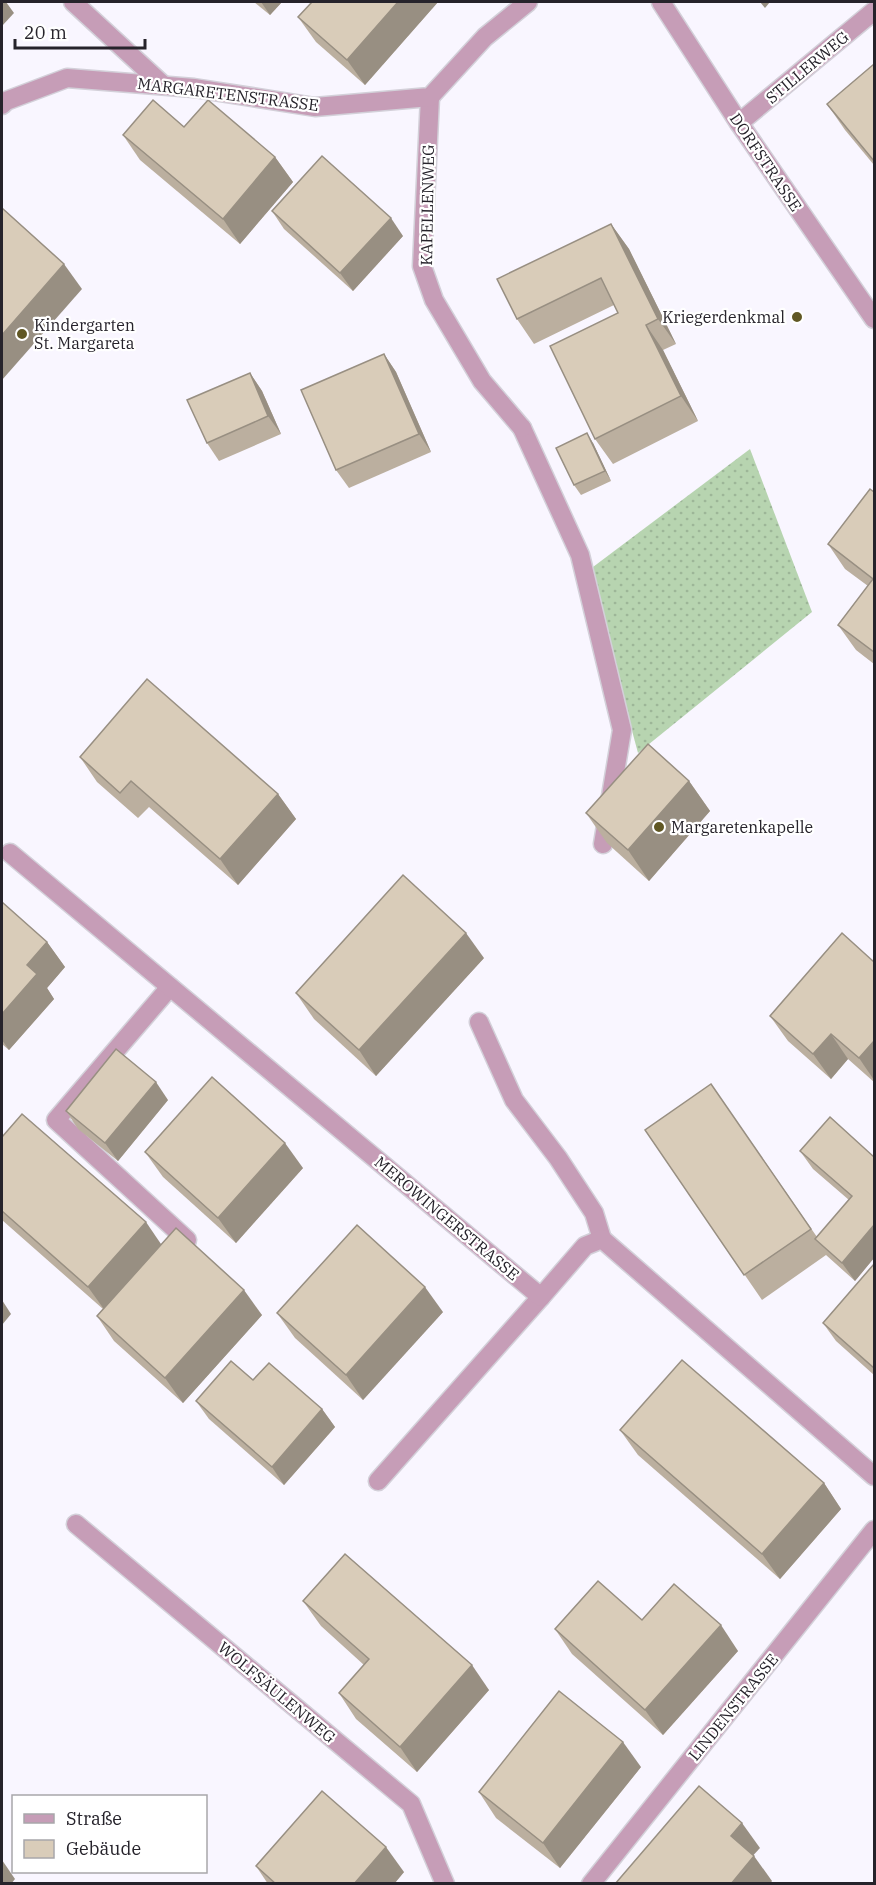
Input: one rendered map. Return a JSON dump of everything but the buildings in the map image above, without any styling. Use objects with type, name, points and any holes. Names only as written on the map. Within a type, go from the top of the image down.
[{"type":"street","points":[[73,2],[162,84]]},
{"type":"street","points":[[430,96],[485,36],[528,2]]},
{"type":"street","name":"DORFSTRASSE","points":[[661,2],[739,123],[874,319]]},
{"type":"street","name":"STILLERWEG","points":[[739,123],[874,11]]},
{"type":"street","name":"MARGARETENSTRASSE","points":[[2,105],[6,101],[67,78],[162,84],[315,107],[430,96]]},
{"type":"street","name":"KAPELLENWEG","points":[[430,96],[422,266],[434,300],[482,381],[522,428],[580,555],[622,730],[603,844]]},
{"type":"street","name":"MEROWINGERSTRASSE","points":[[4,854],[170,987],[541,1297]]},
{"type":"street","points":[[170,987],[56,1120],[187,1240],[173,1257]]},
{"type":"street","points":[[479,1022],[514,1100],[558,1158],[594,1213],[602,1239],[874,1476]]},
{"type":"street","points":[[378,1481],[585,1246],[602,1239]]},
{"type":"street","name":"WOLFSÄULENWEG","points":[[76,1524],[411,1804],[445,1884]]},
{"type":"street","name":"LINDENSTRASSE","points":[[591,1884],[874,1530]]},
{"type":"green space","points":[[750,449],[812,612],[638,753],[589,570]]},
{"type":"place","name":"Kriegerdenkmal","points":[[797,317]]},
{"type":"place","name":"Kindergarten St. Margareta","points":[[22,334]]},
{"type":"place","name":"Margaretenkapelle","points":[[659,827]]}]
